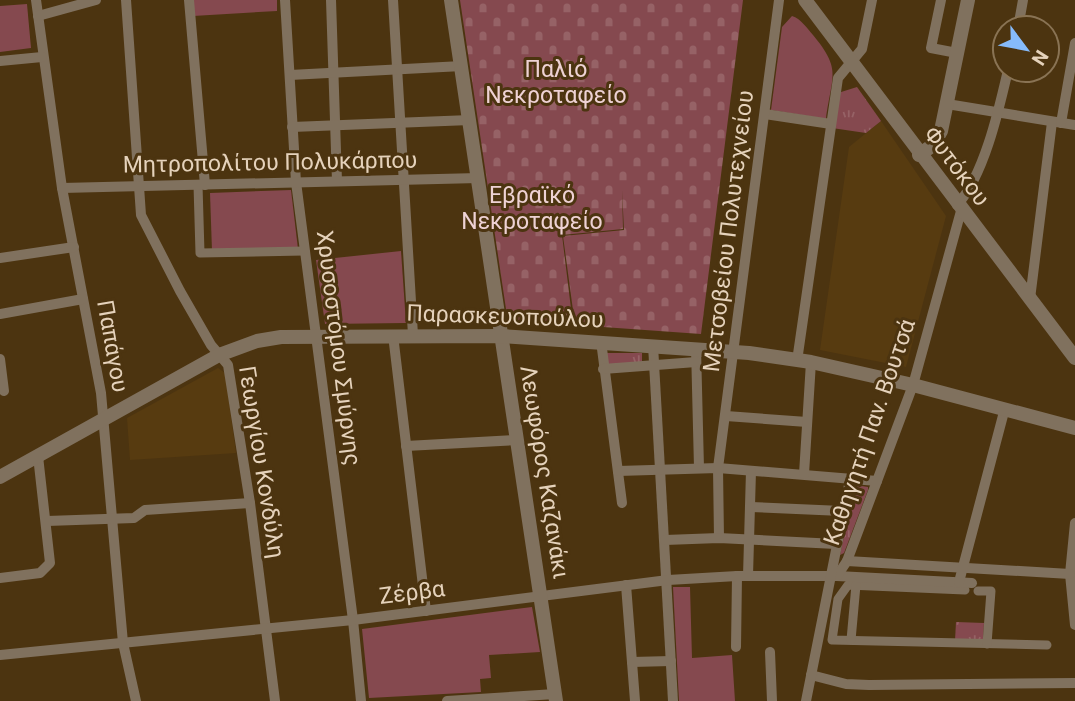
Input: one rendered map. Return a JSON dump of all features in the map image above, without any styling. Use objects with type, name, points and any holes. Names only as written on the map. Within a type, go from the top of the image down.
[{"type":"street","name":"Παπάγου","points":[[36,0],[62,188],[104,418],[110,518],[123,643],[136,701]]},
{"type":"street","points":[[38,16],[96,0]]},
{"type":"street","name":"Γεωργίου Κονδύλη","points":[[126,0],[139,187],[146,229],[229,370],[250,503],[275,701]]},
{"type":"street","points":[[189,0],[201,185],[200,253],[304,251]]},
{"type":"street","name":"Χρυσοστόμου Σμύρνης","points":[[285,0],[296,182],[353,620],[361,701]]},
{"type":"street","points":[[331,0],[337,181]]},
{"type":"street","points":[[393,0],[413,335]]},
{"type":"street","name":"Λεωφόρος Καζανάκι","points":[[451,0],[555,698]]},
{"type":"street","name":"Μετσοβείου Πολυτεχνείου","points":[[719,538],[718,468],[779,0]]},
{"type":"street","name":"Φυτόκου","points":[[805,0],[919,155],[1075,358]]},
{"type":"street","points":[[804,474],[807,422],[804,362],[831,124],[839,74],[863,46],[872,0]]},
{"type":"street","points":[[941,0],[930,48],[957,53]]},
{"type":"street","points":[[919,155],[938,139],[968,0]]},
{"type":"street","points":[[1030,299],[1057,122],[1075,43]]},
{"type":"street","points":[[0,61],[42,57]]},
{"type":"street","points":[[290,75],[462,66]]},
{"type":"street","name":"Καθηγητή Παν. Βουτσά","points":[[833,578],[847,561],[913,385],[959,208],[998,113],[1005,84]]},
{"type":"street","points":[[947,104],[1075,125]]},
{"type":"street","points":[[765,114],[831,124]]},
{"type":"street","points":[[292,127],[470,120]]},
{"type":"street","name":"Μητροπολίτου Πολυκάρπου","points":[[62,188],[479,177]]},
{"type":"street","points":[[0,258],[74,247]]},
{"type":"street","points":[[0,314],[83,299]]},
{"type":"street","points":[[393,335],[426,611]]},
{"type":"street","name":"Παρασκευοπούλου","points":[[0,477],[219,355],[261,339],[501,335],[653,345],[696,355]]},
{"type":"street","points":[[601,341],[622,503]]},
{"type":"street","points":[[653,345],[673,701]]},
{"type":"street","name":"Παρασκευοπούλου","points":[[603,369],[653,365],[696,355],[734,351],[804,362],[913,385],[1075,428]]},
{"type":"street","points":[[696,355],[699,468]]},
{"type":"street","points":[[0,359],[4,391]]},
{"type":"street","points":[[968,587],[962,568],[1006,408]]},
{"type":"street","points":[[726,416],[807,422]]},
{"type":"street","name":"Παρασκευοπούλου","points":[[1036,416],[1075,422]]},
{"type":"street","points":[[406,446],[517,440]]},
{"type":"street","points":[[0,578],[40,573],[48,568],[47,521],[38,456]]},
{"type":"street","points":[[618,471],[718,468],[877,481]]},
{"type":"street","points":[[736,647],[743,576],[750,539],[751,471]]},
{"type":"street","points":[[806,701],[833,578],[836,544],[849,480]]},
{"type":"street","points":[[47,521],[134,518],[145,510],[250,503]]},
{"type":"street","points":[[751,507],[842,511]]},
{"type":"street","points":[[1075,523],[1070,574],[1075,625]]},
{"type":"street","points":[[666,540],[719,538],[836,544]]},
{"type":"street","points":[[847,561],[1070,574]]},
{"type":"street","name":"Ζέρβα","points":[[0,655],[353,620],[668,580],[743,576],[833,578],[968,587]]},
{"type":"street","points":[[626,585],[635,701]]},
{"type":"street","points":[[987,644],[991,592],[968,587],[848,585],[840,595],[834,617],[832,640],[851,640],[987,644],[1047,645]]},
{"type":"street","points":[[851,640],[856,585]]},
{"type":"street","points":[[834,617],[853,618]]},
{"type":"street","points":[[771,652],[772,701]]},
{"type":"street","points":[[632,662],[671,660]]},
{"type":"street","points":[[811,676],[846,684],[870,685],[1075,683]]},
{"type":"street","points":[[447,701],[555,698]]},
{"type":"shaded area","points":[[881,121],[946,216],[906,367],[820,350],[849,147]]},
{"type":"shaded area","points":[[218,368],[225,373],[236,453],[130,460],[127,418]]},
{"type":"green space","points":[[192,0],[277,0],[277,11],[193,16]]},
{"type":"green space","name":"Παλιό Νεκροταφείο","points":[[460,0],[743,0],[701,334],[575,325],[563,236],[624,230],[622,190],[623,229],[562,235],[573,325],[515,323],[506,309]]},
{"type":"green space","points":[[27,4],[31,48],[0,52],[0,6]]},
{"type":"green space","points":[[792,16],[801,21],[813,35],[831,65],[833,74],[826,119],[771,110],[782,27]]},
{"type":"green space","points":[[857,87],[881,121],[866,133],[832,128],[838,93]]},
{"type":"green space","points":[[291,190],[298,249],[212,251],[210,193]]},
{"type":"green space","points":[[401,251],[406,323],[325,324],[316,260]]},
{"type":"green space","points":[[606,353],[642,353],[642,363],[607,365]]},
{"type":"green space","points":[[855,485],[868,487],[868,490],[844,553],[840,555]]},
{"type":"green space","points":[[673,587],[690,587],[692,658],[732,655],[735,701],[679,701]]},
{"type":"green space","points":[[532,607],[540,652],[489,655],[491,678],[480,679],[481,692],[369,698],[362,629]]},
{"type":"green space","points":[[956,622],[984,623],[983,642],[955,641]]},
{"type":"park label","name":"Εβραϊκό Νεκροταφείο","points":[[532,208]]}]
